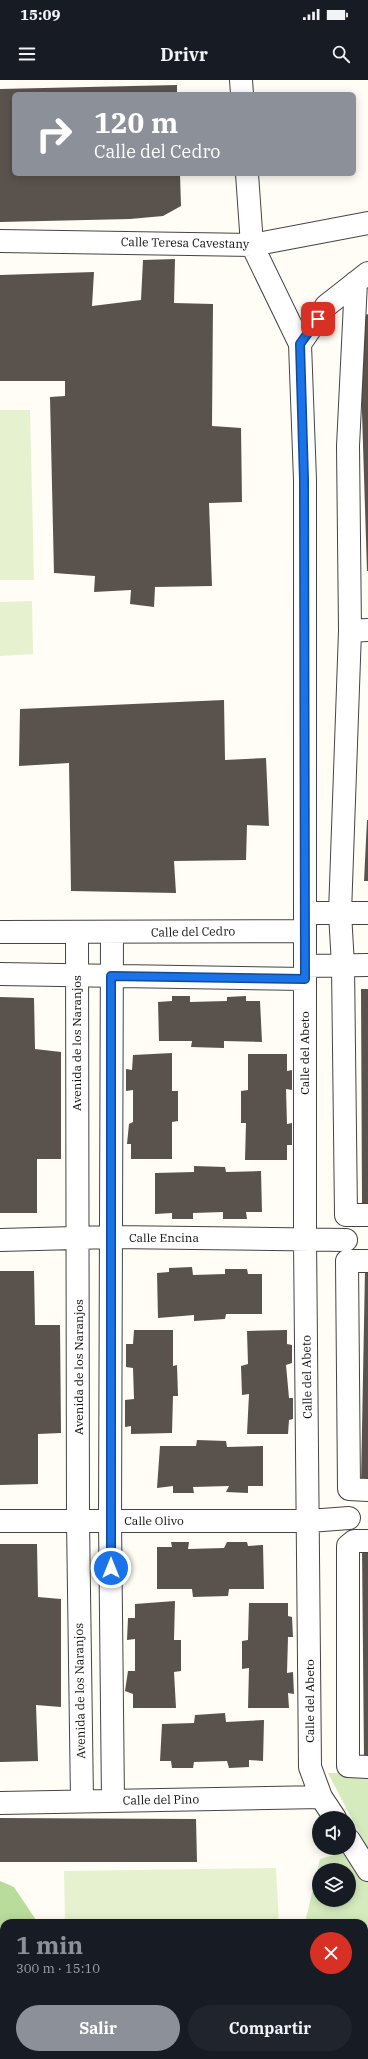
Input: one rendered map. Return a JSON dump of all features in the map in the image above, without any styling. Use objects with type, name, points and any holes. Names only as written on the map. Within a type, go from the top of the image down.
[{"type":"street","points":[[241,80],[242,92]]},
{"type":"street","points":[[247,176],[252,245],[300,344],[326,306],[362,277]]},
{"type":"street","name":"Calle Teresa Cavestany","points":[[0,241],[252,245],[368,223]]},
{"type":"street","points":[[362,277],[348,446],[359,631],[340,913],[343,965],[346,1240],[357,1261],[358,1490],[350,1518],[358,1543],[348,1766],[368,1767]]},
{"type":"street","name":"Calle del Abeto","points":[[300,344],[304,480],[305,1239],[309,1521],[310,1767],[321,1797],[330,1811]]},
{"type":"street","name":"Calle del Cedro","points":[[0,932],[112,933],[305,922],[340,913],[368,913]]},
{"type":"street","name":"Avenida de los Naranjos","points":[[77,933],[76,975],[79,1238],[78,1521],[82,1801]]},
{"type":"street","points":[[112,933],[110,1521],[113,1801]]},
{"type":"street","points":[[0,974],[111,976],[305,973],[343,965],[368,965]]},
{"type":"street","points":[[346,1215],[368,1214]]},
{"type":"street","name":"Calle Encina","points":[[0,1240],[112,1237],[346,1240]]},
{"type":"street","name":"Calle Olivo","points":[[0,1522],[309,1521],[350,1518]]},
{"type":"street","name":"Calle del Pino","points":[[0,1803],[321,1797]]},
{"type":"street","points":[[356,1851],[368,1870]]},
{"type":"green space","points":[[0,410],[30,410],[34,580],[0,580]]},
{"type":"green space","points":[[32,601],[33,654],[0,656],[0,602]]},
{"type":"green space","points":[[328,1773],[368,1774],[368,1919],[306,1919],[312,1893],[312,1907],[356,1907],[356,1863],[319,1863],[320,1859],[334,1855],[356,1855],[356,1849],[366,1846],[356,1827],[356,1811],[348,1811]]},
{"type":"green space","points":[[276,1868],[279,1919],[65,1919],[64,1871]]},
{"type":"green space","points":[[0,1881],[14,1887],[35,1919],[0,1919]]},
{"type":"building","points":[[177,85],[177,92],[12,92],[12,176],[180,176],[181,206],[163,216],[130,219],[0,222],[0,89]]},
{"type":"building","points":[[175,259],[174,303],[213,304],[212,426],[241,428],[242,502],[209,503],[212,586],[155,587],[154,607],[130,604],[131,590],[94,592],[95,576],[54,573],[50,397],[65,396],[65,381],[0,381],[0,275],[94,272],[92,306],[141,300],[143,260]]},
{"type":"building","points":[[368,314],[368,571],[367,571],[359,318]]},
{"type":"building","points":[[224,700],[225,760],[266,758],[269,826],[247,825],[246,860],[174,861],[176,893],[71,891],[69,763],[19,766],[20,709]]},
{"type":"building","points":[[367,820],[368,881],[364,881]]},
{"type":"building","points":[[361,989],[368,989],[368,1204],[362,1204]]},
{"type":"building","points":[[172,996],[190,996],[190,1002],[227,1001],[227,997],[246,996],[246,1001],[260,1001],[262,1042],[224,1041],[224,1048],[191,1047],[192,1041],[159,1041],[158,1002],[172,1001]]},
{"type":"building","points":[[0,997],[34,998],[35,1049],[61,1052],[61,1159],[37,1159],[37,1213],[0,1213]]},
{"type":"building","points":[[172,1053],[172,1091],[178,1091],[178,1121],[172,1122],[172,1159],[131,1159],[131,1144],[127,1144],[129,1124],[133,1122],[133,1090],[126,1091],[126,1069],[132,1070],[133,1055]]},
{"type":"building","points":[[248,1054],[287,1054],[287,1071],[292,1070],[292,1090],[286,1089],[287,1124],[292,1123],[292,1145],[287,1145],[287,1160],[245,1160],[246,1123],[241,1123],[241,1091],[248,1090]]},
{"type":"building","points":[[194,1166],[225,1167],[226,1172],[261,1171],[262,1212],[246,1212],[247,1219],[223,1219],[223,1212],[193,1213],[193,1219],[172,1219],[172,1213],[155,1214],[155,1173],[194,1172]]},
{"type":"building","points":[[192,1267],[193,1275],[225,1274],[225,1269],[247,1269],[248,1274],[262,1274],[262,1314],[226,1314],[225,1319],[194,1321],[194,1315],[158,1318],[157,1273],[169,1272],[169,1268]]},
{"type":"building","points":[[365,1270],[368,1270],[368,1483],[361,1483]]},
{"type":"building","points":[[0,1271],[34,1271],[35,1325],[60,1325],[61,1433],[38,1434],[38,1484],[0,1485]]},
{"type":"building","points":[[134,1330],[173,1330],[173,1366],[177,1365],[178,1396],[173,1396],[172,1433],[131,1434],[131,1426],[125,1427],[125,1400],[134,1399],[133,1368],[126,1367],[126,1344],[133,1344]]},
{"type":"building","points":[[287,1330],[287,1344],[292,1345],[292,1363],[286,1365],[289,1398],[293,1398],[293,1419],[289,1420],[288,1434],[247,1434],[249,1394],[242,1395],[241,1366],[248,1364],[247,1331]]},
{"type":"building","points":[[197,1440],[226,1441],[227,1447],[263,1446],[263,1486],[248,1486],[248,1493],[226,1492],[229,1486],[193,1487],[194,1493],[173,1493],[173,1486],[157,1488],[160,1446],[196,1446]]},
{"type":"building","points":[[171,1542],[189,1542],[188,1549],[224,1548],[227,1542],[247,1542],[248,1546],[263,1545],[264,1589],[229,1589],[228,1596],[193,1597],[192,1589],[157,1589],[157,1547],[172,1547]]},
{"type":"building","points":[[0,1544],[37,1544],[38,1597],[61,1599],[61,1707],[36,1705],[38,1761],[0,1762]]},
{"type":"building","points":[[362,1547],[368,1547],[368,1760],[364,1760]]},
{"type":"building","points":[[175,1601],[174,1640],[181,1640],[181,1671],[174,1672],[176,1708],[133,1708],[133,1694],[125,1691],[128,1671],[135,1671],[135,1639],[127,1640],[128,1618],[135,1618],[135,1604]]},
{"type":"building","points":[[249,1603],[288,1603],[288,1616],[292,1617],[293,1637],[288,1637],[287,1673],[293,1672],[294,1694],[288,1693],[289,1708],[248,1708],[249,1668],[242,1669],[242,1641],[248,1640]]},
{"type":"building","points":[[225,1713],[226,1722],[264,1720],[263,1761],[249,1760],[249,1767],[229,1768],[227,1761],[194,1762],[193,1768],[172,1768],[171,1761],[160,1761],[162,1724],[194,1723],[195,1715]]},
{"type":"building","points":[[0,1818],[196,1819],[197,1862],[0,1862]]},
{"type":"route","points":[[111,1568],[111,976],[305,979],[304,480],[300,344],[318,319]]}]
